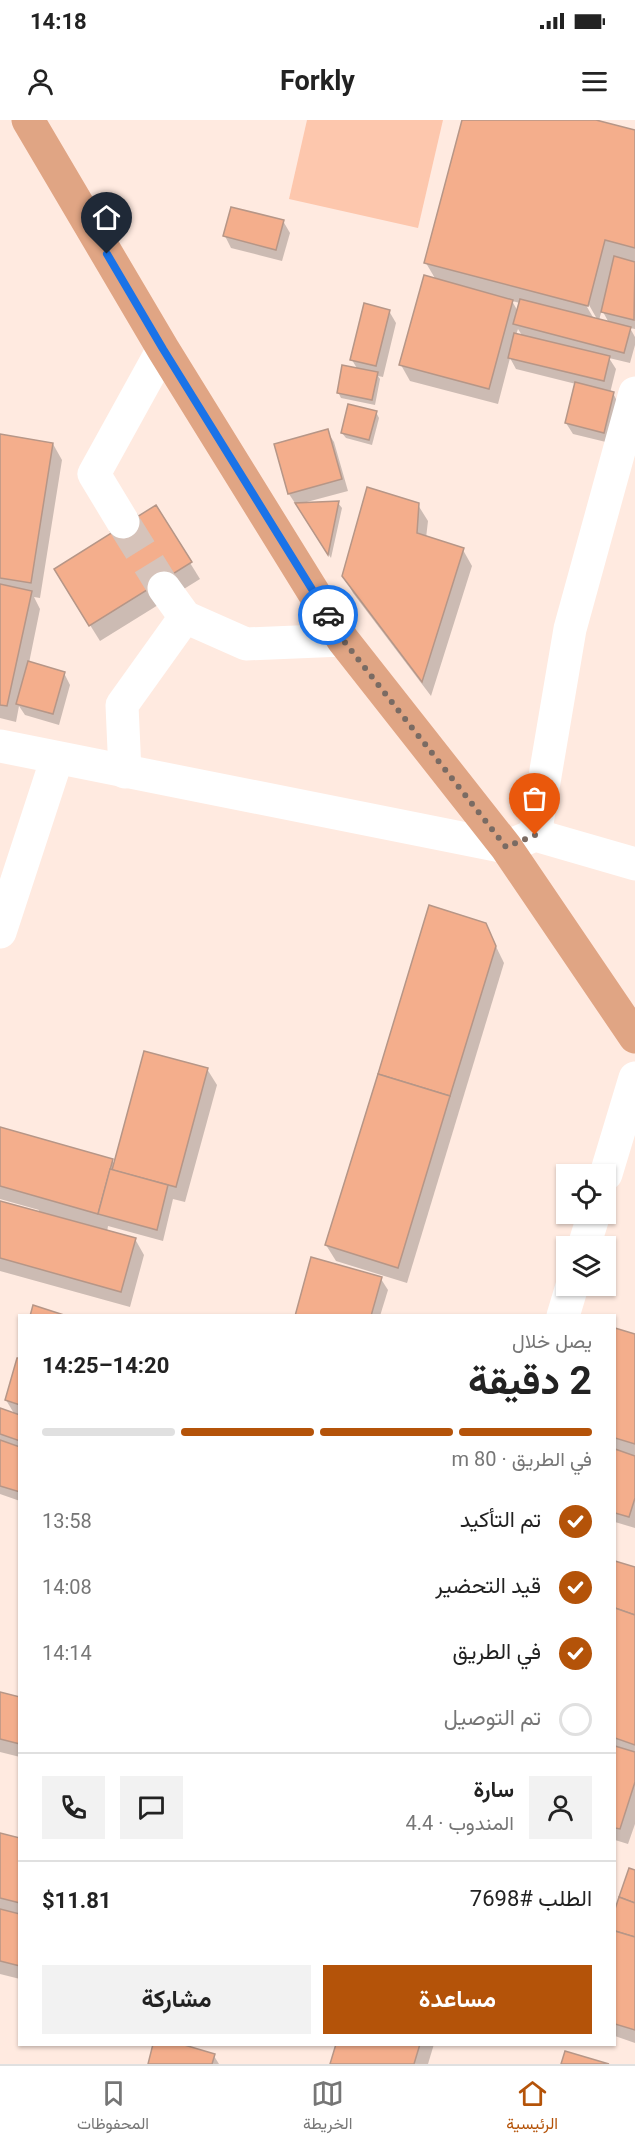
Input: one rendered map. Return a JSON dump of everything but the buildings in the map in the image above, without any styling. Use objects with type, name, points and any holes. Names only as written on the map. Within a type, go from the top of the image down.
[{"type":"main road","points":[[28,120],[163,349],[343,640],[521,841],[635,1037]]},
{"type":"street","points":[[123,522],[94,474],[163,349]]},
{"type":"street","points":[[521,841],[570,629],[628,442],[635,393]]},
{"type":"street","points":[[164,588],[185,617],[246,644],[343,640]]},
{"type":"street","points":[[125,772],[122,705],[185,617]]},
{"type":"street","points":[[0,746],[125,772],[521,841],[635,864]]},
{"type":"street","points":[[0,932],[57,758]]},
{"type":"street","points":[[609,1164],[635,1078]]},
{"type":"street","points":[[564,1314],[569,1296]]},
{"type":"shaded area","points":[[307,120],[443,120],[418,228],[289,199]]},
{"type":"tunnel","points":[[123,522],[164,588]]},
{"type":"way so far","points":[[328,615],[343,640],[506,847],[535,835]]},
{"type":"route","points":[[107,254],[163,349],[328,615]]}]
